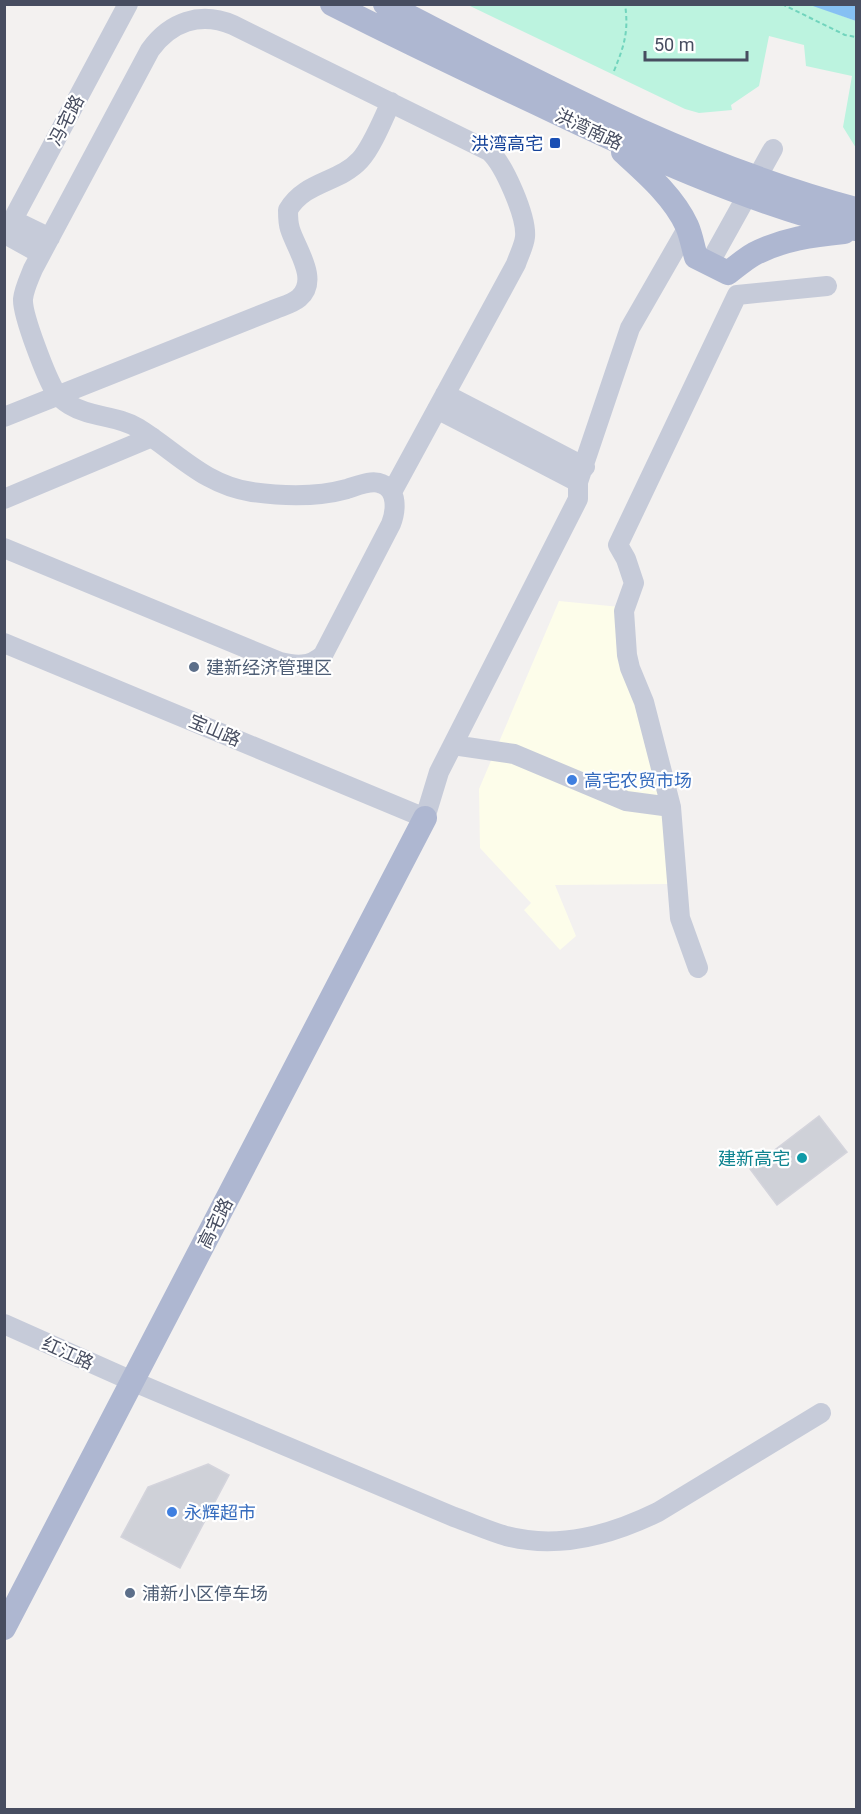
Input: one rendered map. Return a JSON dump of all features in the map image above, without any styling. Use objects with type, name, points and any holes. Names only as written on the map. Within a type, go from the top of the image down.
[{"type":"main road","name":"洪湾南路","points":[[332,4],[608,138],[675,168],[856,209]]},
{"type":"main road","name":"洪湾南路","points":[[385,4],[566,96],[659,139],[751,187],[783,209],[856,230]]},
{"type":"main road","points":[[608,138],[648,175],[678,210],[688,227],[696,257],[728,273],[753,255],[776,244],[807,236],[856,230]]},
{"type":"main road","name":"高宅路","points":[[4,1628],[12,1596],[132,1381],[425,818]]},
{"type":"street","name":"冯宅路","points":[[8,230],[127,5]]},
{"type":"street","points":[[4,548],[280,662],[306,665],[318,660],[392,524],[395,510],[392,492],[516,264],[525,237],[525,225],[501,166],[494,155],[483,147],[222,20],[202,18],[177,25],[158,38],[150,50],[45,246],[24,291],[23,306],[27,322],[57,395],[62,400],[80,410],[127,422],[224,486],[238,490],[276,494],[336,492],[368,483],[377,483],[383,484],[392,492]]},
{"type":"street","points":[[4,417],[273,310],[299,297],[308,284],[308,275],[290,229],[288,210],[301,194],[360,160],[391,102]]},
{"type":"street","points":[[709,264],[772,149]]},
{"type":"street","points":[[425,818],[439,772],[578,499],[581,475],[630,328],[688,227]]},
{"type":"street","points":[[8,230],[45,246]]},
{"type":"street","points":[[698,968],[680,918],[671,807],[644,702],[627,655],[624,611],[634,583],[626,559],[618,546],[737,295],[827,286]]},
{"type":"street","points":[[441,401],[581,475]]},
{"type":"street","points":[[4,499],[152,437]]},
{"type":"street","points":[[425,818],[427,765],[566,493],[581,475]]},
{"type":"street","name":"宝山路","points":[[4,643],[425,818]]},
{"type":"street","points":[[453,745],[514,754],[626,801],[671,807]]},
{"type":"street","name":"红江路","points":[[4,1324],[132,1381],[484,1528],[519,1539],[570,1541],[597,1536],[644,1519],[821,1413]]},
{"type":"path","points":[[614,71],[623,47],[627,25],[625,4]]},
{"type":"path","points":[[782,4],[845,35],[856,37]]},
{"type":"shaded area","name":"高宅农贸市场","points":[[559,601],[620,607],[616,642],[628,688],[660,772],[670,884],[555,885],[576,936],[560,950],[524,910],[531,903],[480,848],[479,789]]},
{"type":"green space","points":[[810,4],[856,21],[856,148],[843,127],[852,76],[806,66],[804,45],[769,36],[759,86],[731,105],[732,110],[699,113],[685,109],[468,5]]},
{"type":"water","points":[[810,5],[856,5],[856,21]]},
{"type":"building","name":"建新高宅","points":[[819,1116],[847,1152],[777,1205],[750,1169]]},
{"type":"building","name":"永辉超市","points":[[208,1464],[229,1475],[180,1568],[121,1537],[148,1487]]},
{"type":"place","name":"洪湾高宅","points":[[555,143]]},
{"type":"place","name":"建新经济管理区","points":[[194,667]]},
{"type":"place","name":"高宅农贸市场","points":[[572,780]]},
{"type":"place","name":"建新高宅","points":[[802,1158]]},
{"type":"place","name":"永辉超市","points":[[172,1512]]},
{"type":"place","name":"浦新小区停车场","points":[[130,1593]]}]
